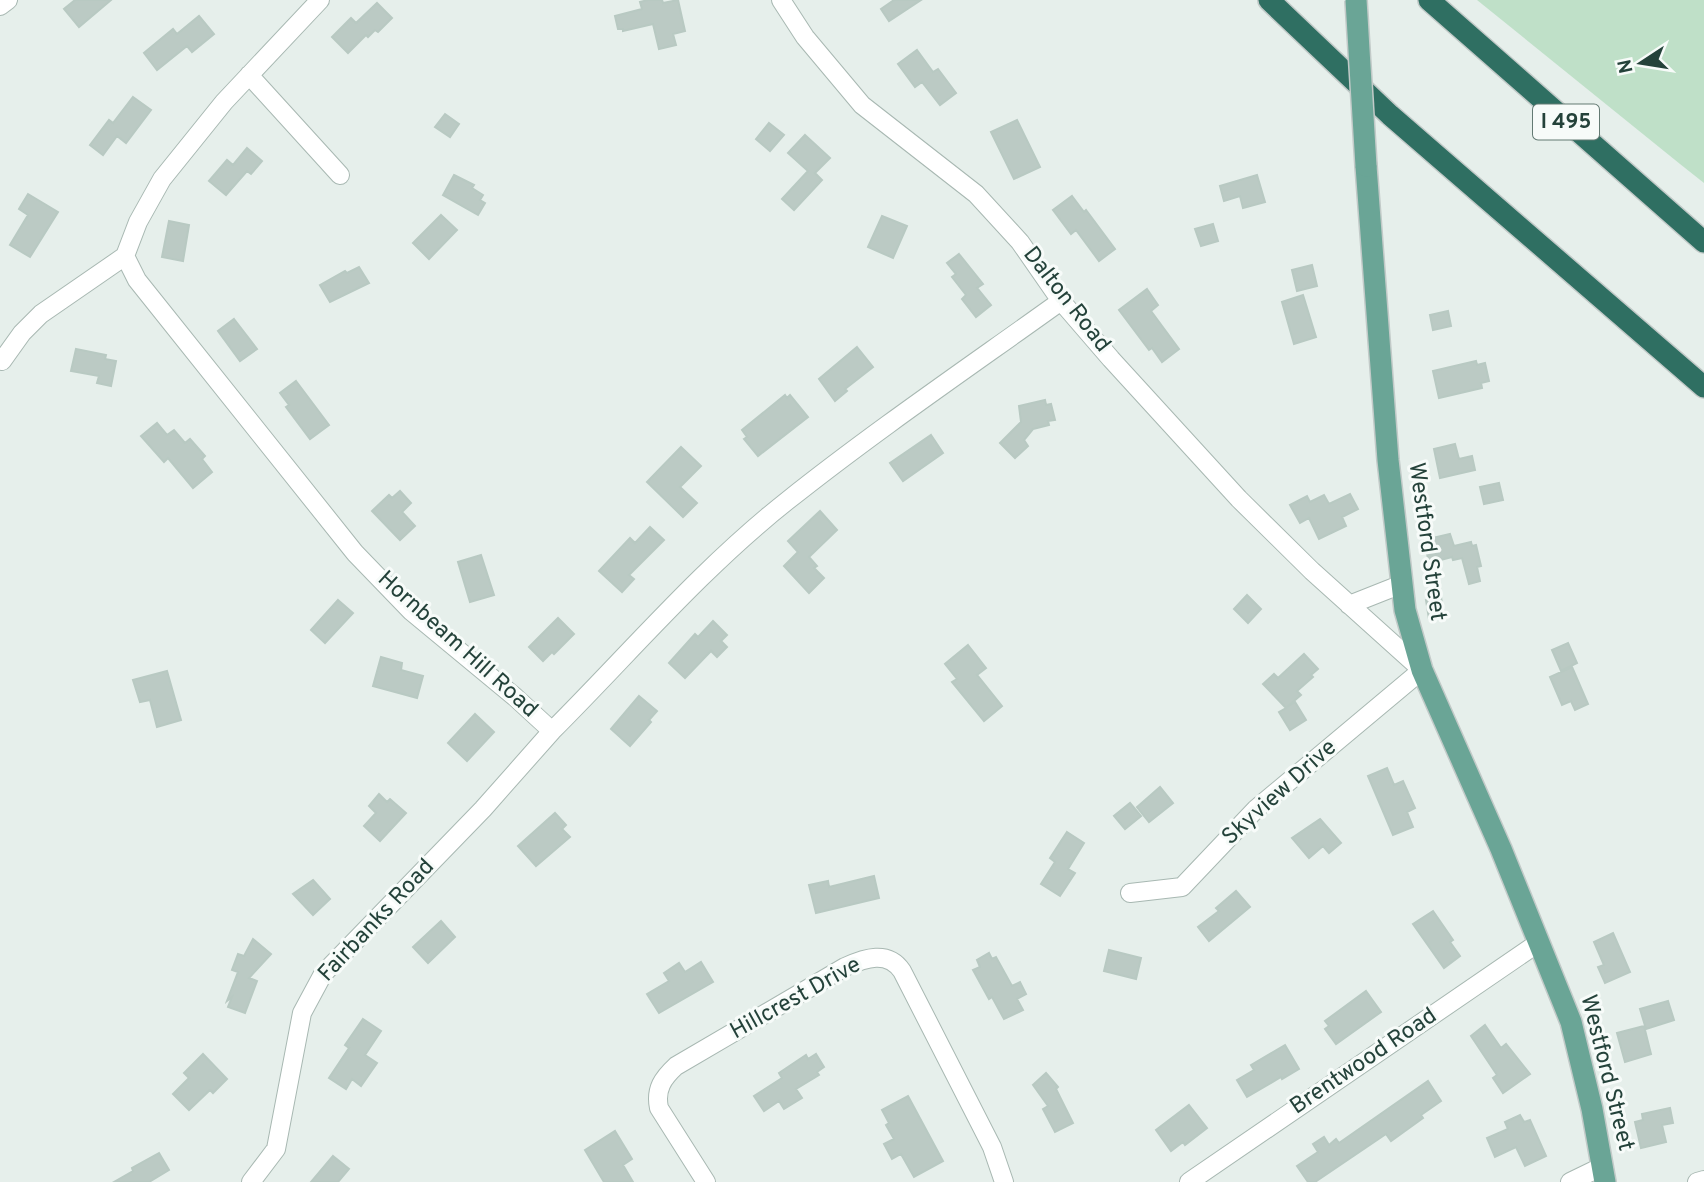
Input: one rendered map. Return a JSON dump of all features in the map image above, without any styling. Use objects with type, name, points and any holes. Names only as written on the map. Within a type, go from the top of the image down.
[{"type":"highway","points":[[1269,0],[1390,115],[1704,387]]},
{"type":"highway","name":"I 495","points":[[1429,0],[1704,242]]},
{"type":"main road","name":"Westford Street","points":[[1356,0],[1388,460],[1405,610],[1422,670],[1501,849],[1571,1022],[1604,1174]]},
{"type":"street","points":[[0,6],[8,0]]},
{"type":"street","points":[[2,361],[22,333],[41,313],[125,256],[138,222],[162,179],[249,75],[320,0]]},
{"type":"street","name":"Dalton Road","points":[[781,0],[804,37],[862,105],[976,194],[1020,242],[1061,301],[1171,427],[1239,499],[1422,670]]},
{"type":"street","points":[[249,75],[340,175]]},
{"type":"street","name":"Hornbeam Hill Road","points":[[125,256],[136,280],[355,553],[411,611],[552,731],[663,615],[786,502],[1061,301]]},
{"type":"street","points":[[1349,604],[1402,584]]},
{"type":"street","name":"Skyview Drive","points":[[1129,893],[1182,887],[1256,809],[1422,670]]},
{"type":"street","name":"Fairbanks Road","points":[[251,1182],[275,1149],[302,1013],[323,974],[483,809],[552,731]]},
{"type":"street","name":"Brentwood Road","points":[[1189,1182],[1538,943]]},
{"type":"street","name":"Hillcrest Drive","points":[[706,1182],[659,1108],[657,1095],[666,1076],[676,1066],[845,967],[878,957],[892,961],[902,971],[992,1147],[1004,1182]]},
{"type":"street","points":[[1570,1182],[1604,1174]]},
{"type":"street","points":[[1697,1182],[1704,1180]]},
{"type":"green space","points":[[1477,0],[1704,0],[1704,183],[1680,164]]},
{"type":"building","points":[[75,0],[111,0],[79,27],[64,9]]},
{"type":"building","points":[[662,0],[663,3],[678,0],[685,31],[673,34],[676,45],[659,49],[653,24],[623,31],[618,29],[615,16],[642,9],[640,2]]},
{"type":"building","points":[[894,0],[921,0],[889,21],[881,9]]},
{"type":"building","points":[[377,3],[392,18],[378,32],[375,30],[368,37],[366,35],[348,53],[332,37],[351,18],[356,23]]},
{"type":"building","points":[[199,16],[214,34],[192,52],[187,46],[157,70],[144,53],[173,29],[177,34]]},
{"type":"building","points":[[917,50],[933,72],[938,69],[956,93],[940,105],[922,82],[915,87],[898,64]]},
{"type":"building","points":[[133,97],[151,110],[126,143],[117,136],[103,155],[90,145],[109,120],[113,123]]},
{"type":"building","points":[[445,114],[459,124],[450,137],[435,127]]},
{"type":"building","points":[[1017,120],[1040,167],[1014,179],[991,132]]},
{"type":"building","points":[[769,123],[784,135],[770,151],[756,139]]},
{"type":"building","points":[[805,135],[830,158],[815,173],[822,180],[794,210],[782,199],[808,171],[788,153]]},
{"type":"building","points":[[247,148],[262,161],[251,174],[247,171],[226,195],[209,181],[227,160],[233,165]]},
{"type":"building","points":[[454,175],[474,185],[472,188],[483,195],[480,200],[485,203],[478,215],[443,195]]},
{"type":"building","points":[[1257,175],[1265,202],[1243,208],[1240,196],[1224,201],[1220,186]]},
{"type":"building","points":[[28,194],[58,212],[30,257],[10,245],[28,215],[19,209]]},
{"type":"building","points":[[1072,196],[1115,249],[1099,261],[1076,230],[1071,234],[1053,210]]},
{"type":"building","points":[[441,215],[457,230],[429,259],[413,243]]},
{"type":"building","points":[[882,216],[907,226],[893,258],[868,247]]},
{"type":"building","points":[[169,221],[189,225],[183,261],[162,257]]},
{"type":"building","points":[[1213,224],[1218,241],[1201,246],[1195,229]]},
{"type":"building","points":[[959,254],[983,284],[977,288],[991,305],[976,317],[962,299],[966,295],[952,277],[956,274],[947,263]]},
{"type":"building","points":[[1312,265],[1317,286],[1297,291],[1292,270]]},
{"type":"building","points":[[359,267],[369,283],[330,302],[320,285],[345,271],[347,273]]},
{"type":"building","points":[[1147,289],[1158,305],[1151,311],[1179,349],[1162,362],[1152,348],[1149,350],[1119,310]]},
{"type":"building","points":[[1303,295],[1316,337],[1294,344],[1282,302]]},
{"type":"building","points":[[1448,311],[1451,326],[1433,330],[1430,315]]},
{"type":"building","points":[[234,319],[257,349],[240,361],[218,331]]},
{"type":"building","points":[[857,347],[873,367],[845,389],[847,391],[835,401],[819,379]]},
{"type":"building","points":[[76,349],[106,355],[105,359],[116,361],[111,386],[97,383],[99,376],[71,371]]},
{"type":"building","points":[[1476,361],[1477,365],[1485,363],[1489,381],[1481,383],[1482,388],[1439,398],[1433,371]]},
{"type":"building","points":[[296,381],[329,425],[310,439],[286,407],[289,405],[280,393]]},
{"type":"building","points":[[785,395],[787,398],[790,395],[808,417],[758,456],[744,439],[747,437],[742,430]]},
{"type":"building","points":[[1045,400],[1046,405],[1051,404],[1055,420],[1048,421],[1049,425],[1033,429],[1024,440],[1028,446],[1015,458],[1000,443],[1021,422],[1019,406]]},
{"type":"building","points":[[157,423],[167,435],[174,430],[185,443],[190,439],[205,456],[202,459],[212,472],[193,488],[168,458],[164,462],[141,436]]},
{"type":"building","points":[[931,435],[943,453],[903,481],[890,463]]},
{"type":"building","points":[[1455,444],[1459,459],[1472,456],[1475,470],[1440,478],[1434,449]]},
{"type":"building","points":[[681,447],[701,466],[680,487],[697,503],[683,517],[647,482]]},
{"type":"building","points":[[1499,483],[1503,500],[1484,504],[1480,487]]},
{"type":"building","points":[[400,491],[411,503],[402,512],[415,526],[400,540],[372,511],[389,495],[392,498]]},
{"type":"building","points":[[1350,494],[1358,509],[1342,517],[1346,526],[1319,539],[1309,518],[1300,523],[1290,505],[1307,496],[1310,502],[1324,495],[1329,504]]},
{"type":"building","points":[[820,511],[837,530],[809,557],[817,566],[814,568],[824,578],[809,593],[784,566],[798,552],[788,541]]},
{"type":"building","points":[[650,527],[664,540],[629,575],[634,579],[622,592],[599,571],[630,538],[635,543]]},
{"type":"building","points":[[1450,534],[1454,546],[1471,542],[1472,546],[1476,545],[1481,566],[1477,567],[1480,581],[1469,584],[1462,558],[1453,560],[1452,557],[1429,563],[1424,540]]},
{"type":"building","points":[[481,555],[494,595],[470,602],[458,562]]},
{"type":"building","points":[[1247,595],[1261,609],[1248,623],[1234,609]]},
{"type":"building","points":[[1441,597],[1444,616],[1429,619],[1426,600]]},
{"type":"building","points":[[338,600],[353,613],[325,643],[311,630]]},
{"type":"building","points":[[558,618],[574,634],[543,661],[529,647]]},
{"type":"building","points":[[713,621],[727,635],[721,641],[727,647],[717,657],[711,651],[685,678],[669,663],[695,634],[698,637]]},
{"type":"building","points":[[1568,643],[1577,663],[1561,671],[1552,650]]},
{"type":"building","points":[[968,645],[986,668],[977,675],[1002,706],[984,721],[952,682],[957,679],[945,664]]},
{"type":"building","points":[[1304,654],[1318,669],[1297,691],[1301,695],[1287,707],[1295,702],[1306,720],[1290,730],[1279,712],[1286,708],[1263,684],[1274,674],[1278,678]]},
{"type":"building","points":[[381,657],[402,663],[401,670],[423,676],[417,698],[373,686]]},
{"type":"building","points":[[1572,667],[1588,704],[1575,710],[1571,701],[1562,705],[1550,677]]},
{"type":"building","points":[[167,671],[181,720],[157,727],[150,700],[140,702],[133,680]]},
{"type":"building","points":[[639,696],[657,711],[630,746],[611,729]]},
{"type":"building","points":[[475,714],[494,732],[467,761],[448,743]]},
{"type":"building","points":[[1387,768],[1394,785],[1403,781],[1415,808],[1407,812],[1413,827],[1393,835],[1368,776]]},
{"type":"building","points":[[1160,787],[1173,803],[1149,822],[1137,807]]},
{"type":"building","points":[[379,794],[387,802],[390,799],[406,813],[380,841],[364,826],[376,813],[369,806]]},
{"type":"building","points":[[1130,803],[1141,816],[1125,829],[1114,816]]},
{"type":"building","points":[[555,813],[566,825],[562,829],[570,837],[536,866],[518,846]]},
{"type":"building","points":[[1320,819],[1341,843],[1329,853],[1323,846],[1309,858],[1292,838]]},
{"type":"building","points":[[1067,832],[1084,843],[1068,869],[1075,873],[1060,896],[1041,884],[1055,862],[1050,858]]},
{"type":"building","points":[[874,876],[879,898],[816,913],[809,885],[828,881],[829,887]]},
{"type":"building","points":[[313,880],[330,899],[313,915],[293,894]]},
{"type":"building","points":[[1236,891],[1250,907],[1209,941],[1198,927],[1219,911],[1216,908]]},
{"type":"building","points":[[1433,911],[1453,940],[1450,942],[1460,956],[1444,968],[1413,924]]},
{"type":"building","points":[[441,921],[455,937],[428,963],[413,947]]},
{"type":"building","points":[[1613,933],[1630,972],[1605,983],[1598,967],[1604,965],[1594,942]]},
{"type":"building","points":[[253,939],[271,954],[249,978],[257,981],[245,1013],[228,1007],[232,997],[227,1001],[238,972],[232,970],[238,954],[244,956]]},
{"type":"building","points":[[1109,950],[1141,958],[1136,979],[1104,971]]},
{"type":"building","points":[[989,953],[992,959],[996,957],[1012,986],[1020,982],[1026,994],[1017,999],[1023,1010],[1004,1019],[973,970],[980,967],[977,960]]},
{"type":"building","points":[[701,962],[713,982],[659,1013],[647,994],[669,981],[664,973],[679,963],[685,972]]},
{"type":"building","points":[[1366,991],[1381,1012],[1336,1044],[1325,1029],[1329,1026],[1325,1021]]},
{"type":"building","points":[[1668,1001],[1674,1020],[1646,1029],[1640,1009]]},
{"type":"building","points":[[363,1019],[381,1031],[365,1055],[377,1063],[361,1086],[352,1079],[346,1089],[329,1078],[349,1048],[345,1045]]},
{"type":"building","points":[[1485,1025],[1501,1048],[1506,1044],[1530,1074],[1503,1093],[1493,1078],[1497,1075],[1471,1036]]},
{"type":"building","points":[[1644,1026],[1651,1054],[1625,1062],[1617,1033]]},
{"type":"building","points":[[1285,1045],[1299,1069],[1247,1097],[1237,1080],[1254,1070],[1251,1065]]},
{"type":"building","points":[[203,1054],[227,1079],[213,1093],[210,1090],[189,1110],[173,1094],[189,1078],[184,1073]]},
{"type":"building","points":[[816,1054],[824,1067],[817,1072],[819,1075],[796,1089],[802,1098],[784,1109],[779,1101],[764,1111],[754,1096],[782,1078],[779,1073],[806,1055],[808,1059]]},
{"type":"building","points":[[1046,1073],[1058,1087],[1056,1089],[1073,1123],[1055,1132],[1043,1109],[1048,1106],[1033,1085]]},
{"type":"building","points":[[1428,1081],[1441,1101],[1421,1115],[1423,1118],[1391,1141],[1386,1134],[1315,1182],[1308,1182],[1297,1166],[1318,1152],[1313,1144],[1324,1137],[1329,1145],[1336,1139],[1339,1143]]},
{"type":"building","points":[[908,1096],[943,1161],[914,1177],[901,1154],[892,1159],[884,1144],[894,1139],[882,1110]]},
{"type":"building","points":[[1189,1105],[1207,1128],[1185,1145],[1183,1142],[1171,1151],[1156,1130]]},
{"type":"building","points":[[1670,1108],[1673,1123],[1662,1125],[1666,1142],[1641,1148],[1635,1122],[1643,1120],[1642,1114]]},
{"type":"building","points":[[1520,1115],[1524,1122],[1530,1120],[1546,1156],[1525,1166],[1516,1147],[1495,1157],[1487,1138],[1508,1129],[1505,1122]]},
{"type":"building","points":[[615,1131],[632,1159],[623,1165],[633,1182],[604,1182],[585,1150]]},
{"type":"building","points":[[159,1153],[169,1170],[149,1182],[114,1182],[133,1171],[132,1168]]},
{"type":"building","points":[[333,1156],[349,1169],[338,1182],[311,1182]]}]
